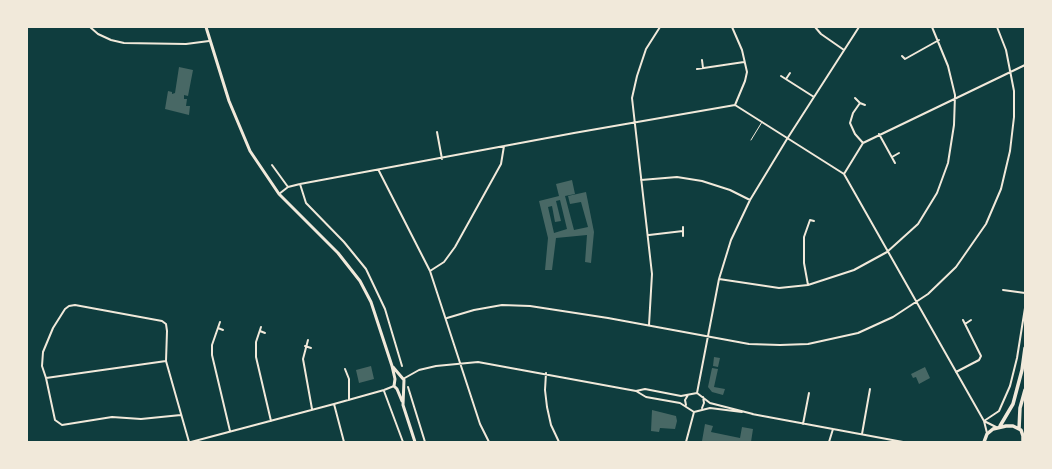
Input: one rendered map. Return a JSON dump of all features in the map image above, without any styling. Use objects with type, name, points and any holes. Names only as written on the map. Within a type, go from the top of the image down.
[{"type":"highway","points":[[1000,426],[1013,404],[1022,370],[1025,348]]},
{"type":"highway","points":[[1024,438],[1020,408],[1025,390]]},
{"type":"highway","points":[[984,442],[987,434],[996,427],[1013,426],[1022,429]]},
{"type":"main road","points":[[206,27],[209,41],[229,101],[250,151],[279,194],[338,253],[360,281],[371,302],[392,366],[395,379],[394,386],[397,389],[402,402],[415,442]]},
{"type":"main road","points":[[392,366],[402,378],[402,402]]},
{"type":"main road","points":[[395,379],[402,378]]},
{"type":"main road","points":[[397,389],[403,386]]},
{"type":"street","points":[[90,27],[98,34],[124,44],[186,44],[209,41]]},
{"type":"street","points":[[649,325],[652,274],[649,235],[632,98],[637,76],[646,49],[660,27]]},
{"type":"street","points":[[732,27],[742,50],[746,72],[745,81],[735,105]]},
{"type":"street","points":[[815,27],[821,34],[844,50]]},
{"type":"street","points":[[696,393],[719,280],[731,240],[750,200],[787,139],[859,27]]},
{"type":"street","points":[[719,280],[779,288],[808,285],[854,270],[887,252],[918,224],[937,193],[948,163],[954,131],[955,98],[948,66],[939,40],[932,27]]},
{"type":"street","points":[[446,318],[474,310],[502,306],[530,306],[707,335],[749,344],[808,344],[858,333],[893,317],[938,285],[960,262],[978,237],[993,208],[1005,174],[1012,134],[1014,90],[1006,50],[998,27]]},
{"type":"street","points":[[902,56],[905,60],[939,40]]},
{"type":"street","points":[[702,60],[703,68]]},
{"type":"street","points":[[697,69],[744,62]]},
{"type":"street","points":[[844,174],[863,142],[1025,65]]},
{"type":"street","points":[[786,79],[790,73]]},
{"type":"street","points":[[782,76],[814,97]]},
{"type":"street","points":[[855,98],[860,103],[865,105]]},
{"type":"street","points":[[860,103],[853,113],[850,123],[855,134],[863,142]]},
{"type":"street","points":[[279,194],[288,187],[300,184],[379,171],[504,146],[735,105],[844,174],[984,421],[987,434]]},
{"type":"street","points":[[437,132],[442,159]]},
{"type":"street","points":[[879,134],[895,163]]},
{"type":"street","points":[[430,271],[444,262],[455,247],[501,164],[504,146]]},
{"type":"street","points":[[892,158],[899,153]]},
{"type":"street","points":[[272,165],[288,187]]},
{"type":"street","points":[[379,171],[430,271],[480,424],[489,442]]},
{"type":"street","points":[[641,180],[677,177],[702,181],[730,190],[750,200]]},
{"type":"street","points":[[300,184],[306,203],[339,237],[366,269],[385,309],[391,338],[402,366]]},
{"type":"street","points":[[805,218],[814,221]]},
{"type":"street","points":[[808,285],[804,263],[804,237],[810,220]]},
{"type":"street","points":[[683,227],[683,236]]},
{"type":"street","points":[[649,235],[683,231]]},
{"type":"street","points":[[1003,290],[1025,294]]},
{"type":"street","points":[[182,416],[141,419],[112,417],[62,425],[55,420],[42,366],[43,352],[65,309],[69,306],[75,305],[162,321],[166,324],[166,361],[190,442],[349,400],[394,386]]},
{"type":"street","points":[[984,421],[999,411],[1008,391],[1017,358],[1025,308]]},
{"type":"street","points":[[956,372],[979,360],[981,356],[963,320]]},
{"type":"street","points":[[965,324],[971,320]]},
{"type":"street","points":[[220,322],[212,345],[212,355],[230,431]]},
{"type":"street","points":[[261,327],[256,342],[256,357],[271,420]]},
{"type":"street","points":[[218,328],[223,330]]},
{"type":"street","points":[[260,331],[265,333]]},
{"type":"street","points":[[308,340],[303,359],[312,409]]},
{"type":"street","points":[[306,346],[311,348]]},
{"type":"street","points":[[46,378],[166,361]]},
{"type":"street","points":[[402,378],[426,368],[461,362],[478,362],[546,373],[636,391],[646,397],[680,403],[694,412]]},
{"type":"street","points":[[344,368],[348,379],[349,400]]},
{"type":"street","points":[[546,373],[545,390],[547,407],[551,425],[559,442]]},
{"type":"street","points":[[408,387],[425,442]]},
{"type":"street","points":[[636,391],[645,389],[688,395],[696,393],[710,403],[753,414],[902,442]]},
{"type":"street","points":[[862,434],[870,389]]},
{"type":"street","points":[[384,390],[403,442]]},
{"type":"street","points":[[803,424],[809,393]]},
{"type":"street","points":[[686,406],[685,401],[688,395]]},
{"type":"street","points":[[702,396],[704,402],[702,408]]},
{"type":"street","points":[[334,404],[344,442]]},
{"type":"street","points":[[686,442],[694,412],[702,408],[753,414]]},
{"type":"street","points":[[984,421],[996,427]]},
{"type":"street","points":[[829,442],[832,429]]},
{"type":"lane","points":[[751,140],[762,122]]},
{"type":"building","points":[[179,67],[193,70],[188,96],[184,95],[184,99],[187,99],[186,106],[190,106],[189,115],[165,109],[168,91],[172,92],[172,94],[175,93]]},
{"type":"building","points":[[572,180],[575,194],[565,196],[574,230],[588,227],[581,202],[570,204],[568,196],[586,192],[594,232],[591,263],[585,262],[587,235],[556,238],[552,270],[545,270],[548,238],[539,201],[559,196],[556,184]],"holes":[[[560,200],[567,229],[554,233],[548,207],[552,206],[555,222],[561,221],[556,201]]]},
{"type":"building","points":[[714,357],[720,358],[718,367],[713,366]]},
{"type":"building","points":[[371,366],[374,379],[359,383],[356,370]]},
{"type":"building","points":[[925,367],[930,378],[919,384],[916,377],[913,378],[911,374]]},
{"type":"building","points":[[712,368],[718,369],[714,387],[725,389],[723,395],[712,392],[708,387]]},
{"type":"building","points":[[652,410],[676,416],[677,421],[675,429],[660,428],[659,432],[651,431]]},
{"type":"building","points":[[705,424],[713,426],[711,432],[740,438],[742,427],[753,429],[751,442],[702,441]]}]
